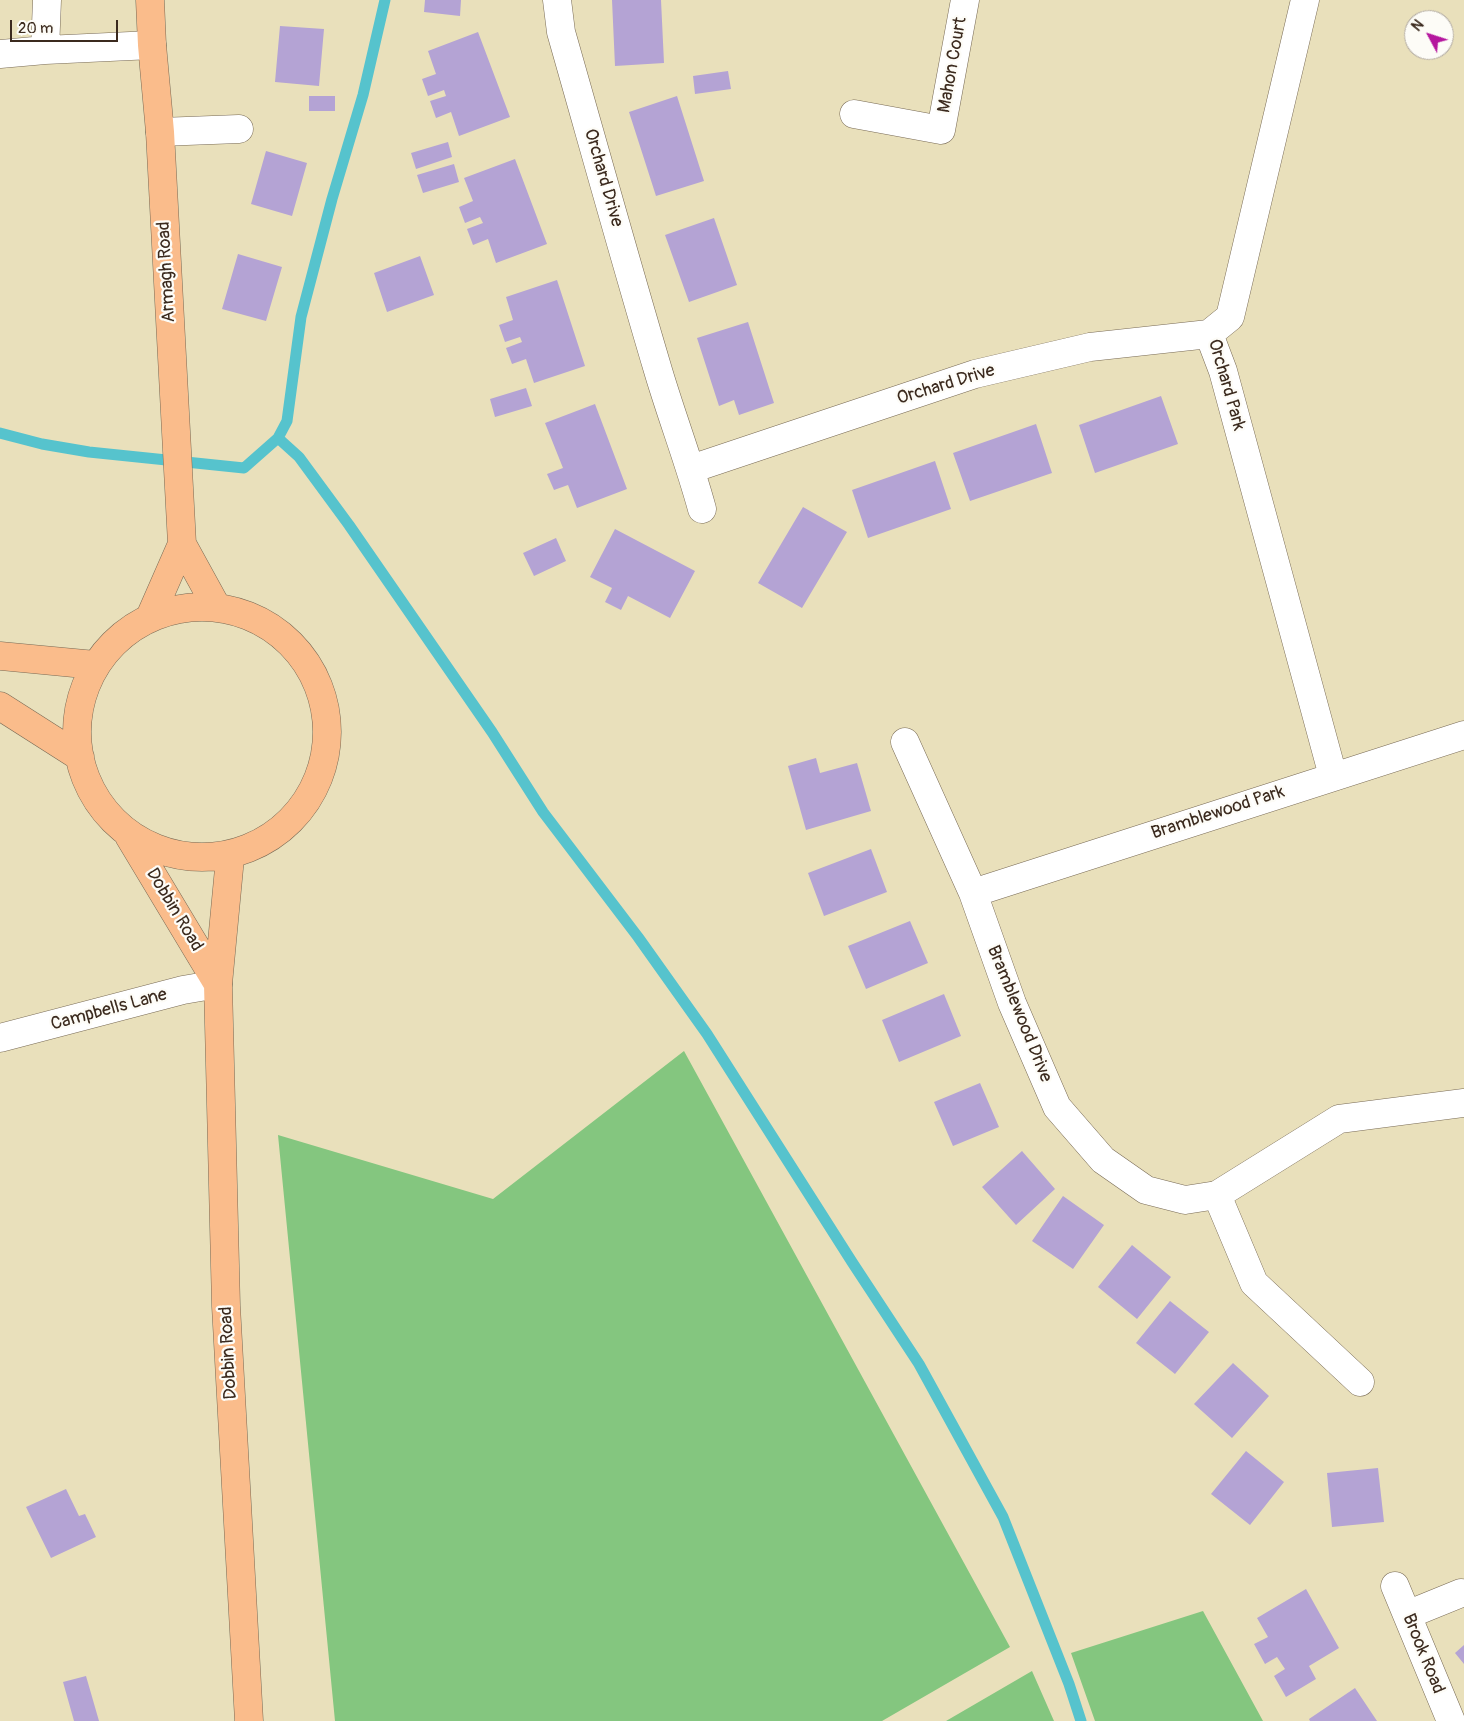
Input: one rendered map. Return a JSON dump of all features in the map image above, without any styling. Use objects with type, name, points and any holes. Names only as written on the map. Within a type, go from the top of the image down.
[{"type":"highway","name":"Armagh Road","points":[[150,0],[160,132],[182,544],[215,604]]},
{"type":"highway","name":"Armagh Road","points":[[150,617],[182,544]]},
{"type":"highway","points":[[185,604],[215,604],[265,623],[297,649],[318,684],[328,724],[324,764],[307,802],[279,832],[230,858],[164,853],[129,836],[101,809],[83,775],[76,737],[80,700],[95,665],[120,637],[150,617],[185,604]]},
{"type":"highway","points":[[0,656],[95,665]]},
{"type":"highway","points":[[0,706],[80,757]]},
{"type":"highway","name":"Dobbin Road","points":[[129,836],[218,984]]},
{"type":"highway","name":"Dobbin Road","points":[[230,858],[218,984],[226,1306],[249,1721]]},
{"type":"street","points":[[45,50],[47,0]]},
{"type":"street","name":"Orchard Drive","points":[[557,0],[561,32],[635,293],[702,508]]},
{"type":"street","name":"Mahon Court","points":[[854,114],[941,130],[965,0]]},
{"type":"street","name":"Orchard Park","points":[[1305,0],[1230,317],[1208,334],[1223,371],[1333,776]]},
{"type":"street","points":[[0,54],[152,44]]},
{"type":"street","points":[[160,132],[239,129]]},
{"type":"street","name":"Orchard Drive","points":[[691,469],[976,374],[1090,346],[1208,334]]},
{"type":"street","name":"Bramblewood Park","points":[[973,893],[1464,734]]},
{"type":"street","name":"Bramblewood Drive","points":[[905,742],[973,893],[1012,1003],[1057,1107],[1104,1160],[1146,1190],[1185,1200],[1217,1195],[1339,1119],[1464,1104]]},
{"type":"street","name":"Campbells Lane","points":[[0,1038],[183,990],[218,984]]},
{"type":"street","points":[[1217,1195],[1254,1283],[1360,1382]]},
{"type":"street","name":"Brook Road","points":[[1395,1586],[1451,1721]]},
{"type":"street","points":[[1407,1615],[1461,1592]]},
{"type":"green space","points":[[684,1051],[1010,1647],[882,1721],[335,1721],[278,1135],[493,1199]]},
{"type":"green space","points":[[1203,1611],[1263,1721],[1095,1721],[1071,1653]]},
{"type":"green space","points":[[1032,1671],[1054,1721],[946,1721]]},
{"type":"building","points":[[425,0],[461,0],[460,16],[424,12]]},
{"type":"building","points":[[612,0],[661,0],[664,63],[615,66]]},
{"type":"building","points":[[280,26],[324,29],[319,86],[275,82]]},
{"type":"building","points":[[478,32],[510,117],[459,136],[451,112],[436,118],[430,101],[446,96],[444,90],[428,96],[422,79],[436,74],[428,51]]},
{"type":"building","points":[[728,71],[731,89],[695,94],[693,76]]},
{"type":"building","points":[[309,96],[335,96],[335,111],[309,111]]},
{"type":"building","points":[[677,96],[704,181],[656,196],[629,112]]},
{"type":"building","points":[[448,142],[452,157],[416,169],[411,153]]},
{"type":"building","points":[[266,151],[307,163],[292,216],[251,204]]},
{"type":"building","points":[[515,159],[547,244],[496,263],[488,239],[473,245],[467,229],[483,223],[480,217],[465,223],[459,207],[473,201],[464,178]]},
{"type":"building","points":[[454,164],[459,182],[423,193],[417,175]]},
{"type":"building","points":[[714,218],[737,285],[689,302],[665,235]]},
{"type":"building","points":[[238,254],[282,267],[266,321],[222,309]]},
{"type":"building","points":[[420,256],[434,295],[387,312],[374,273]]},
{"type":"building","points":[[557,280],[585,366],[534,383],[526,359],[512,364],[506,348],[522,342],[520,337],[505,342],[499,325],[513,320],[506,297]]},
{"type":"building","points":[[748,322],[774,403],[739,415],[734,400],[719,406],[697,338]]},
{"type":"building","points":[[526,388],[532,406],[495,417],[490,399]]},
{"type":"building","points":[[1161,396],[1178,444],[1095,473],[1079,425]]},
{"type":"building","points":[[595,404],[627,489],[577,508],[568,485],[554,490],[547,474],[563,468],[545,423]]},
{"type":"building","points":[[1036,424],[1052,473],[970,501],[953,453]]},
{"type":"building","points":[[935,461],[951,509],[868,538],[852,490]]},
{"type":"building","points":[[803,507],[847,532],[802,608],[758,583]]},
{"type":"building","points":[[615,529],[695,571],[670,618],[628,596],[621,610],[605,602],[612,588],[590,577]]},
{"type":"building","points":[[556,538],[566,561],[534,576],[523,553]]},
{"type":"building","points":[[816,758],[820,773],[857,763],[871,811],[806,830],[788,766]]},
{"type":"building","points":[[871,849],[887,892],[824,916],[808,873]]},
{"type":"building","points":[[910,921],[928,963],[866,989],[848,946]]},
{"type":"building","points":[[944,994],[961,1036],[899,1062],[882,1020]]},
{"type":"building","points":[[980,1083],[999,1127],[953,1146],[934,1102]]},
{"type":"building","points":[[1022,1151],[1055,1189],[1016,1225],[982,1187]]},
{"type":"building","points":[[1063,1196],[1104,1225],[1073,1269],[1032,1241]]},
{"type":"building","points":[[1132,1245],[1171,1277],[1137,1319],[1098,1287]]},
{"type":"building","points":[[1170,1301],[1209,1332],[1175,1374],[1136,1343]]},
{"type":"building","points":[[1233,1363],[1269,1396],[1232,1438],[1194,1404]]},
{"type":"building","points":[[1246,1451],[1284,1482],[1250,1525],[1211,1494]]},
{"type":"building","points":[[1378,1468],[1384,1522],[1332,1527],[1327,1473]]},
{"type":"building","points":[[66,1489],[79,1516],[85,1514],[96,1537],[51,1558],[26,1507]]},
{"type":"building","points":[[1306,1589],[1339,1648],[1309,1666],[1316,1679],[1286,1697],[1274,1676],[1285,1669],[1277,1657],[1265,1664],[1254,1644],[1268,1637],[1257,1618]]},
{"type":"building","points":[[1464,1645],[1464,1664],[1455,1653]]},
{"type":"building","points":[[86,1676],[99,1721],[74,1721],[63,1682]]},
{"type":"building","points":[[1355,1688],[1377,1721],[1310,1721],[1309,1719]]},
{"type":"waterway","points":[[0,433],[42,444],[89,452],[244,468],[278,438],[287,421],[301,317],[332,199],[363,95],[385,0]]},
{"type":"waterway","points":[[278,438],[299,457],[349,525],[492,732],[543,812],[638,937],[707,1034],[919,1364],[1003,1517],[1069,1684],[1081,1721]]}]
